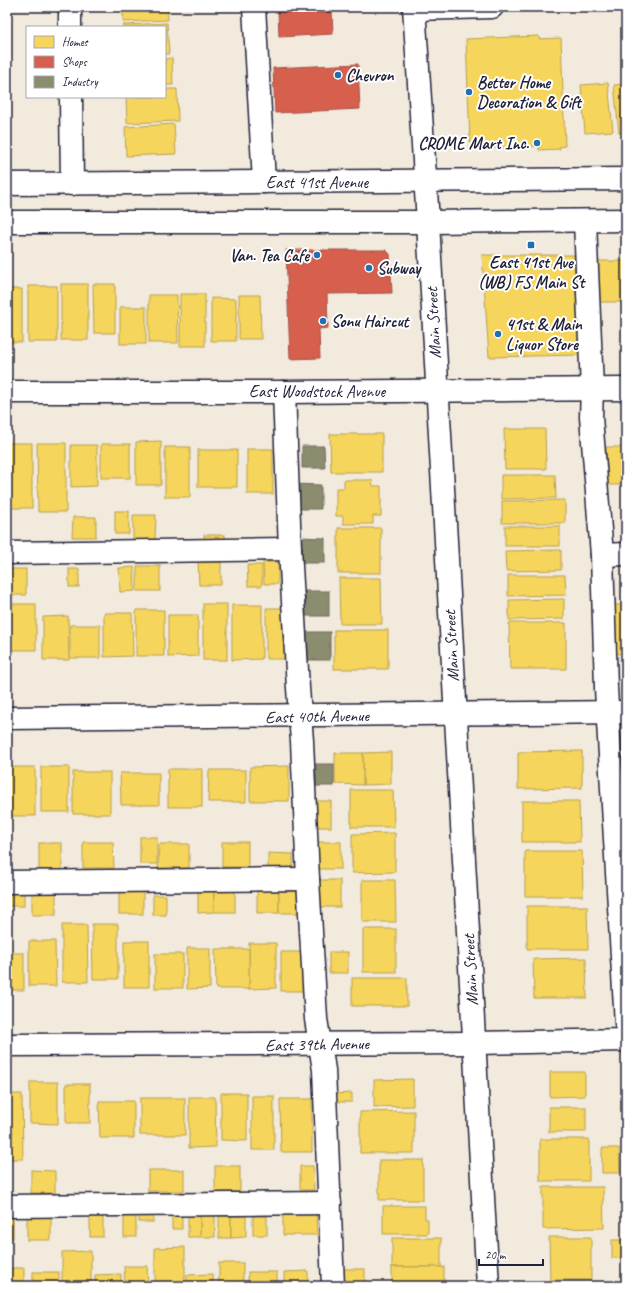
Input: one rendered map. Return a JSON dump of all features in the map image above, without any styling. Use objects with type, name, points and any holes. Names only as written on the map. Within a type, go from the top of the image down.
[{"type":"main road","points":[[70,7],[70,26]]},
{"type":"main road","points":[[254,7],[264,182]]},
{"type":"main road","points":[[414,8],[492,7]]},
{"type":"main road","name":"Main Street","points":[[414,8],[428,222],[488,1286]]},
{"type":"main road","points":[[71,98],[72,184]]},
{"type":"main road","name":"East 41st Avenue","points":[[7,184],[626,179]]},
{"type":"main road","points":[[7,222],[428,222],[626,220]]},
{"type":"main road","points":[[585,221],[592,417],[602,555],[616,712],[626,1024]]},
{"type":"main road","name":"East Woodstock Avenue","points":[[7,392],[284,392],[626,389]]},
{"type":"main road","points":[[284,392],[290,549],[316,1019],[324,1070],[333,1286]]},
{"type":"main road","points":[[7,553],[290,549]]},
{"type":"main road","points":[[602,555],[626,554]]},
{"type":"main road","name":"East 40th Avenue","points":[[7,718],[616,712]]},
{"type":"main road","points":[[7,882],[308,879]]},
{"type":"main road","name":"East 39th Avenue","points":[[7,1045],[474,1043],[626,1040]]},
{"type":"main road","points":[[7,1206],[330,1203]]},
{"type":"building: Homes","points":[[123,7],[167,7],[168,20],[123,22]]},
{"type":"building: Homes","points":[[167,23],[169,54],[166,54],[166,26],[123,25]]},
{"type":"building: Homes","points":[[539,36],[539,39],[561,38],[565,146],[559,147],[560,149],[539,150],[539,146],[478,149],[470,142],[466,39]]},
{"type":"building: Homes","points":[[7,44],[9,44],[9,72],[7,72]]},
{"type":"building: Homes","points":[[172,58],[173,85],[166,85],[166,59]]},
{"type":"building: Homes","points":[[608,83],[613,131],[585,133],[581,85]]},
{"type":"building: Homes","points":[[626,84],[626,132],[619,133],[614,85]]},
{"type":"building: Homes","points":[[166,89],[177,89],[178,121],[127,123],[126,98],[166,98]]},
{"type":"building: Homes","points":[[174,124],[176,154],[126,156],[125,127]]},
{"type":"building: Homes","points":[[482,255],[574,255],[580,355],[489,357]]},
{"type":"building: Homes","points":[[598,261],[626,261],[626,302],[598,302]]},
{"type":"building: Homes","points":[[61,284],[88,284],[88,340],[61,340]]},
{"type":"building: Homes","points":[[93,284],[115,284],[115,333],[94,333]]},
{"type":"building: Homes","points":[[28,286],[57,286],[57,342],[28,342]]},
{"type":"building: Homes","points":[[7,289],[22,289],[22,342],[7,342]]},
{"type":"building: Homes","points":[[180,294],[205,294],[205,346],[180,346]]},
{"type":"building: Homes","points":[[149,295],[177,295],[178,343],[149,343]]},
{"type":"building: Homes","points":[[239,295],[260,295],[261,339],[239,339]]},
{"type":"building: Homes","points":[[211,298],[236,299],[236,341],[211,341]]},
{"type":"building: Homes","points":[[120,307],[146,307],[146,344],[120,344]]},
{"type":"building: Homes","points":[[504,429],[545,429],[546,469],[505,469]]},
{"type":"building: Homes","points":[[330,434],[382,434],[382,472],[331,472]]},
{"type":"building: Homes","points":[[161,441],[161,485],[136,485],[136,442]]},
{"type":"building: Homes","points":[[7,443],[32,443],[32,508],[7,508]]},
{"type":"building: Homes","points":[[37,443],[66,443],[66,512],[38,512]]},
{"type":"building: Homes","points":[[101,444],[130,444],[130,478],[101,478]]},
{"type":"building: Homes","points":[[71,445],[97,445],[97,486],[71,487]]},
{"type":"building: Homes","points":[[165,447],[190,447],[190,497],[165,497]]},
{"type":"building: Homes","points":[[606,447],[626,447],[626,485],[607,485]]},
{"type":"building: Homes","points":[[247,449],[273,449],[273,494],[247,494]]},
{"type":"building: Homes","points":[[198,450],[237,450],[237,487],[198,487]]},
{"type":"building: Homes","points":[[501,475],[555,475],[556,498],[501,499]]},
{"type":"building: Homes","points":[[344,480],[372,480],[373,486],[381,486],[381,516],[373,516],[373,524],[343,524],[343,516],[336,516],[336,488],[344,488]]},
{"type":"building: Homes","points":[[565,500],[565,523],[502,523],[502,501]]},
{"type":"building: Homes","points":[[115,511],[129,511],[129,534],[115,534]]},
{"type":"building: Homes","points":[[133,515],[156,515],[155,541],[133,541]]},
{"type":"building: Homes","points":[[73,517],[96,517],[96,537],[72,537]]},
{"type":"building: Homes","points":[[505,526],[560,526],[560,546],[505,546]]},
{"type":"building: Homes","points":[[338,528],[381,528],[381,573],[338,573]]},
{"type":"building: Homes","points":[[204,535],[225,535],[225,545],[204,545]]},
{"type":"building: Homes","points":[[561,550],[561,570],[506,571],[505,551]]},
{"type":"building: Homes","points":[[198,562],[221,562],[221,585],[199,585]]},
{"type":"building: Homes","points":[[263,562],[278,562],[278,584],[264,584]]},
{"type":"building: Homes","points":[[247,565],[262,565],[262,586],[248,586]]},
{"type":"building: Homes","points":[[137,566],[160,566],[160,591],[137,591]]},
{"type":"building: Homes","points":[[134,567],[135,591],[120,592],[119,568]]},
{"type":"building: Homes","points":[[7,569],[26,569],[26,595],[7,595]]},
{"type":"building: Homes","points":[[69,569],[79,569],[79,587],[69,587]]},
{"type":"building: Homes","points":[[508,575],[565,575],[566,595],[508,596]]},
{"type":"building: Homes","points":[[339,578],[381,578],[382,624],[340,624]]},
{"type":"building: Homes","points":[[564,599],[564,619],[509,620],[509,600]]},
{"type":"building: Homes","points":[[7,604],[36,604],[36,650],[7,650]]},
{"type":"building: Homes","points":[[203,604],[227,604],[227,660],[203,660]]},
{"type":"building: Homes","points":[[232,605],[262,605],[262,659],[232,660]]},
{"type":"building: Homes","points":[[615,605],[626,605],[626,653],[615,654]]},
{"type":"building: Homes","points":[[266,608],[286,608],[287,659],[266,659]]},
{"type":"building: Homes","points":[[136,610],[164,610],[164,656],[136,656]]},
{"type":"building: Homes","points":[[104,613],[132,613],[133,656],[104,657]]},
{"type":"building: Homes","points":[[168,615],[198,615],[198,656],[168,657]]},
{"type":"building: Homes","points":[[68,616],[69,660],[43,660],[43,617]]},
{"type":"building: Homes","points":[[509,623],[566,623],[566,669],[510,669]]},
{"type":"building: Homes","points":[[70,625],[100,625],[100,658],[70,658]]},
{"type":"building: Homes","points":[[334,630],[388,630],[388,669],[334,669]]},
{"type":"building: Homes","points":[[582,751],[582,788],[518,789],[518,752]]},
{"type":"building: Homes","points":[[391,752],[391,784],[363,785],[363,753]]},
{"type":"building: Homes","points":[[335,753],[363,753],[363,785],[335,784]]},
{"type":"building: Homes","points":[[623,760],[626,760],[626,811],[624,811]]},
{"type":"building: Homes","points":[[289,766],[289,801],[250,801],[250,767]]},
{"type":"building: Homes","points":[[7,767],[35,767],[35,816],[7,816]]},
{"type":"building: Homes","points":[[41,767],[69,767],[69,812],[41,812]]},
{"type":"building: Homes","points":[[168,769],[202,769],[202,807],[168,807]]},
{"type":"building: Homes","points":[[209,770],[246,770],[246,802],[208,802]]},
{"type":"building: Homes","points":[[73,772],[110,772],[110,814],[73,814]]},
{"type":"building: Homes","points":[[120,773],[159,773],[159,805],[121,805]]},
{"type":"building: Homes","points":[[351,790],[393,790],[394,827],[351,827]]},
{"type":"building: Homes","points":[[316,801],[331,801],[331,827],[316,827]]},
{"type":"building: Homes","points":[[522,801],[579,801],[580,842],[522,842]]},
{"type":"building: Homes","points":[[395,833],[395,872],[352,873],[352,834]]},
{"type":"building: Homes","points":[[140,837],[157,837],[157,864],[140,864]]},
{"type":"building: Homes","points":[[83,842],[113,842],[114,868],[83,868]]},
{"type":"building: Homes","points":[[222,842],[248,842],[248,867],[222,867]]},
{"type":"building: Homes","points":[[316,842],[341,842],[341,869],[316,869]]},
{"type":"building: Homes","points":[[39,843],[62,843],[62,870],[39,870]]},
{"type":"building: Homes","points":[[159,844],[189,844],[189,868],[158,868]]},
{"type":"building: Homes","points":[[525,851],[582,851],[583,896],[525,896]]},
{"type":"building: Homes","points":[[268,853],[293,854],[293,871],[268,871]]},
{"type":"building: Homes","points":[[319,880],[340,880],[340,907],[319,907]]},
{"type":"building: Homes","points":[[362,880],[395,880],[396,922],[362,922]]},
{"type":"building: Homes","points":[[214,889],[214,912],[198,913],[198,890]]},
{"type":"building: Homes","points":[[214,889],[235,889],[235,912],[214,912]]},
{"type":"building: Homes","points":[[7,890],[24,890],[24,906],[7,906]]},
{"type":"building: Homes","points":[[119,890],[143,890],[143,914],[119,914]]},
{"type":"building: Homes","points":[[32,891],[56,891],[56,915],[32,915]]},
{"type":"building: Homes","points":[[257,891],[279,891],[279,913],[257,913]]},
{"type":"building: Homes","points":[[279,891],[302,891],[302,913],[279,913]]},
{"type":"building: Homes","points":[[153,895],[166,895],[166,915],[153,915]]},
{"type":"building: Homes","points":[[527,906],[587,906],[588,949],[527,949]]},
{"type":"building: Homes","points":[[92,924],[118,924],[118,979],[93,979]]},
{"type":"building: Homes","points":[[62,925],[87,925],[88,982],[62,982]]},
{"type":"building: Homes","points":[[363,929],[396,929],[396,972],[363,972]]},
{"type":"building: Homes","points":[[29,941],[55,941],[56,986],[29,986]]},
{"type":"building: Homes","points":[[124,941],[149,941],[149,987],[124,987]]},
{"type":"building: Homes","points":[[249,943],[276,943],[276,988],[249,989]]},
{"type":"building: Homes","points":[[187,948],[210,948],[210,988],[187,989]]},
{"type":"building: Homes","points":[[215,949],[249,949],[249,989],[216,989]]},
{"type":"building: Homes","points":[[281,952],[303,952],[303,991],[281,991]]},
{"type":"building: Homes","points":[[329,952],[348,952],[348,973],[329,973]]},
{"type":"building: Homes","points":[[7,953],[24,953],[24,990],[7,990]]},
{"type":"building: Homes","points":[[155,954],[183,954],[183,988],[155,988]]},
{"type":"building: Homes","points":[[586,958],[587,998],[534,998],[533,959]]},
{"type":"building: Homes","points":[[352,978],[407,978],[407,1006],[352,1006]]},
{"type":"building: Homes","points":[[550,1072],[585,1072],[585,1096],[550,1097]]},
{"type":"building: Homes","points":[[413,1079],[413,1106],[374,1107],[374,1080]]},
{"type":"building: Homes","points":[[30,1082],[58,1082],[58,1124],[30,1123]]},
{"type":"building: Homes","points":[[66,1084],[90,1084],[90,1123],[66,1123]]},
{"type":"building: Homes","points":[[221,1093],[247,1093],[247,1141],[221,1140]]},
{"type":"building: Homes","points":[[352,1093],[352,1102],[333,1102],[333,1094]]},
{"type":"building: Homes","points":[[7,1094],[22,1094],[23,1159],[7,1159]]},
{"type":"building: Homes","points":[[252,1096],[274,1096],[274,1150],[252,1150]]},
{"type":"building: Homes","points":[[189,1097],[215,1097],[216,1147],[189,1148]]},
{"type":"building: Homes","points":[[140,1098],[185,1098],[185,1135],[140,1135]]},
{"type":"building: Homes","points":[[280,1099],[312,1099],[312,1152],[281,1152]]},
{"type":"building: Homes","points":[[99,1101],[134,1101],[134,1138],[100,1138]]},
{"type":"building: Homes","points":[[549,1107],[586,1107],[586,1132],[549,1132]]},
{"type":"building: Homes","points":[[414,1111],[414,1153],[360,1153],[360,1112]]},
{"type":"building: Homes","points":[[540,1139],[589,1139],[589,1181],[540,1181]]},
{"type":"building: Homes","points":[[602,1148],[619,1148],[620,1173],[602,1173]]},
{"type":"building: Homes","points":[[379,1160],[423,1160],[423,1200],[379,1200]]},
{"type":"building: Homes","points":[[215,1166],[240,1166],[240,1192],[215,1192]]},
{"type":"building: Homes","points":[[300,1166],[313,1166],[314,1190],[300,1190]]},
{"type":"building: Homes","points":[[31,1170],[55,1171],[55,1193],[31,1193]]},
{"type":"building: Homes","points":[[148,1170],[184,1170],[184,1191],[148,1191]]},
{"type":"building: Homes","points":[[543,1187],[603,1187],[604,1228],[543,1229]]},
{"type":"building: Homes","points":[[383,1206],[425,1206],[425,1219],[428,1219],[428,1234],[383,1234]]},
{"type":"building: Homes","points":[[139,1211],[153,1211],[153,1222],[139,1222]]},
{"type":"building: Homes","points":[[283,1211],[316,1211],[317,1235],[283,1235]]},
{"type":"building: Homes","points":[[172,1213],[182,1213],[182,1229],[172,1229]]},
{"type":"building: Homes","points":[[124,1214],[136,1214],[136,1237],[124,1237]]},
{"type":"building: Homes","points":[[200,1215],[215,1215],[215,1237],[200,1237]]},
{"type":"building: Homes","points":[[7,1216],[13,1216],[13,1238],[7,1238]]},
{"type":"building: Homes","points":[[90,1216],[103,1216],[103,1237],[90,1237]]},
{"type":"building: Homes","points":[[188,1216],[200,1216],[200,1237],[188,1237]]},
{"type":"building: Homes","points":[[219,1216],[231,1216],[231,1238],[219,1238]]},
{"type":"building: Homes","points":[[231,1216],[246,1216],[246,1237],[231,1238]]},
{"type":"building: Homes","points":[[253,1216],[267,1216],[267,1235],[253,1235]]},
{"type":"building: Homes","points":[[27,1217],[51,1217],[51,1240],[27,1240]]},
{"type":"building: Homes","points":[[549,1237],[591,1237],[591,1280],[550,1280]]},
{"type":"building: Homes","points":[[392,1238],[441,1238],[441,1267],[392,1267]]},
{"type":"building: Homes","points":[[612,1240],[626,1240],[626,1258],[612,1258]]},
{"type":"building: Homes","points":[[185,1247],[185,1286],[155,1286],[155,1248]]},
{"type":"building: Homes","points":[[91,1251],[91,1286],[62,1286],[62,1252]]},
{"type":"building: Homes","points":[[219,1263],[243,1263],[243,1286],[219,1286]]},
{"type":"building: Homes","points":[[124,1266],[147,1266],[148,1286],[125,1286]]},
{"type":"building: Homes","points":[[392,1267],[444,1267],[444,1286],[392,1286]]},
{"type":"building: Homes","points":[[7,1268],[24,1268],[24,1286],[7,1286]]},
{"type":"building: Homes","points":[[343,1269],[365,1269],[365,1286],[343,1286]]},
{"type":"building: Homes","points":[[308,1271],[308,1286],[284,1286],[284,1272]]},
{"type":"building: Homes","points":[[33,1272],[59,1272],[59,1286],[33,1286]]},
{"type":"building: Homes","points":[[248,1272],[277,1272],[277,1286],[248,1286]]},
{"type":"building: Homes","points":[[121,1274],[121,1286],[95,1286],[95,1275]]},
{"type":"building: Homes","points":[[213,1274],[213,1286],[187,1286],[187,1275]]},
{"type":"building: Shops","points":[[332,10],[333,34],[279,37],[278,12]]},
{"type":"building: Shops","points":[[358,64],[360,109],[275,113],[273,68]]},
{"type":"building: Shops","points":[[286,250],[386,250],[390,254],[392,293],[327,294],[328,328],[319,329],[320,358],[290,359]]},
{"type":"building: Industry","points":[[302,446],[324,446],[325,468],[302,468]]},
{"type":"building: Industry","points":[[294,484],[321,485],[321,509],[294,509]]},
{"type":"building: Industry","points":[[300,537],[325,538],[325,563],[300,563]]},
{"type":"building: Industry","points":[[305,591],[329,591],[329,616],[305,616]]},
{"type":"building: Industry","points":[[306,632],[330,632],[330,660],[306,660]]},
{"type":"building: Industry","points":[[316,764],[334,764],[334,786],[316,786]]},
{"type":"place","name":"Chevron","points":[[338,75]]},
{"type":"place","name":"Better Home Decoration & Gift","points":[[469,92]]},
{"type":"place","name":"CROME Mart Inc.","points":[[537,143]]},
{"type":"place","name":"East 41st Ave (WB) FS Main St","points":[[531,245]]},
{"type":"place","name":"Van. Tea Cafe","points":[[317,255]]},
{"type":"place","name":"Subway","points":[[369,268]]},
{"type":"place","name":"Sonu Haircut","points":[[323,321]]},
{"type":"place","name":"41st & Main Liquor Store","points":[[498,334]]}]
